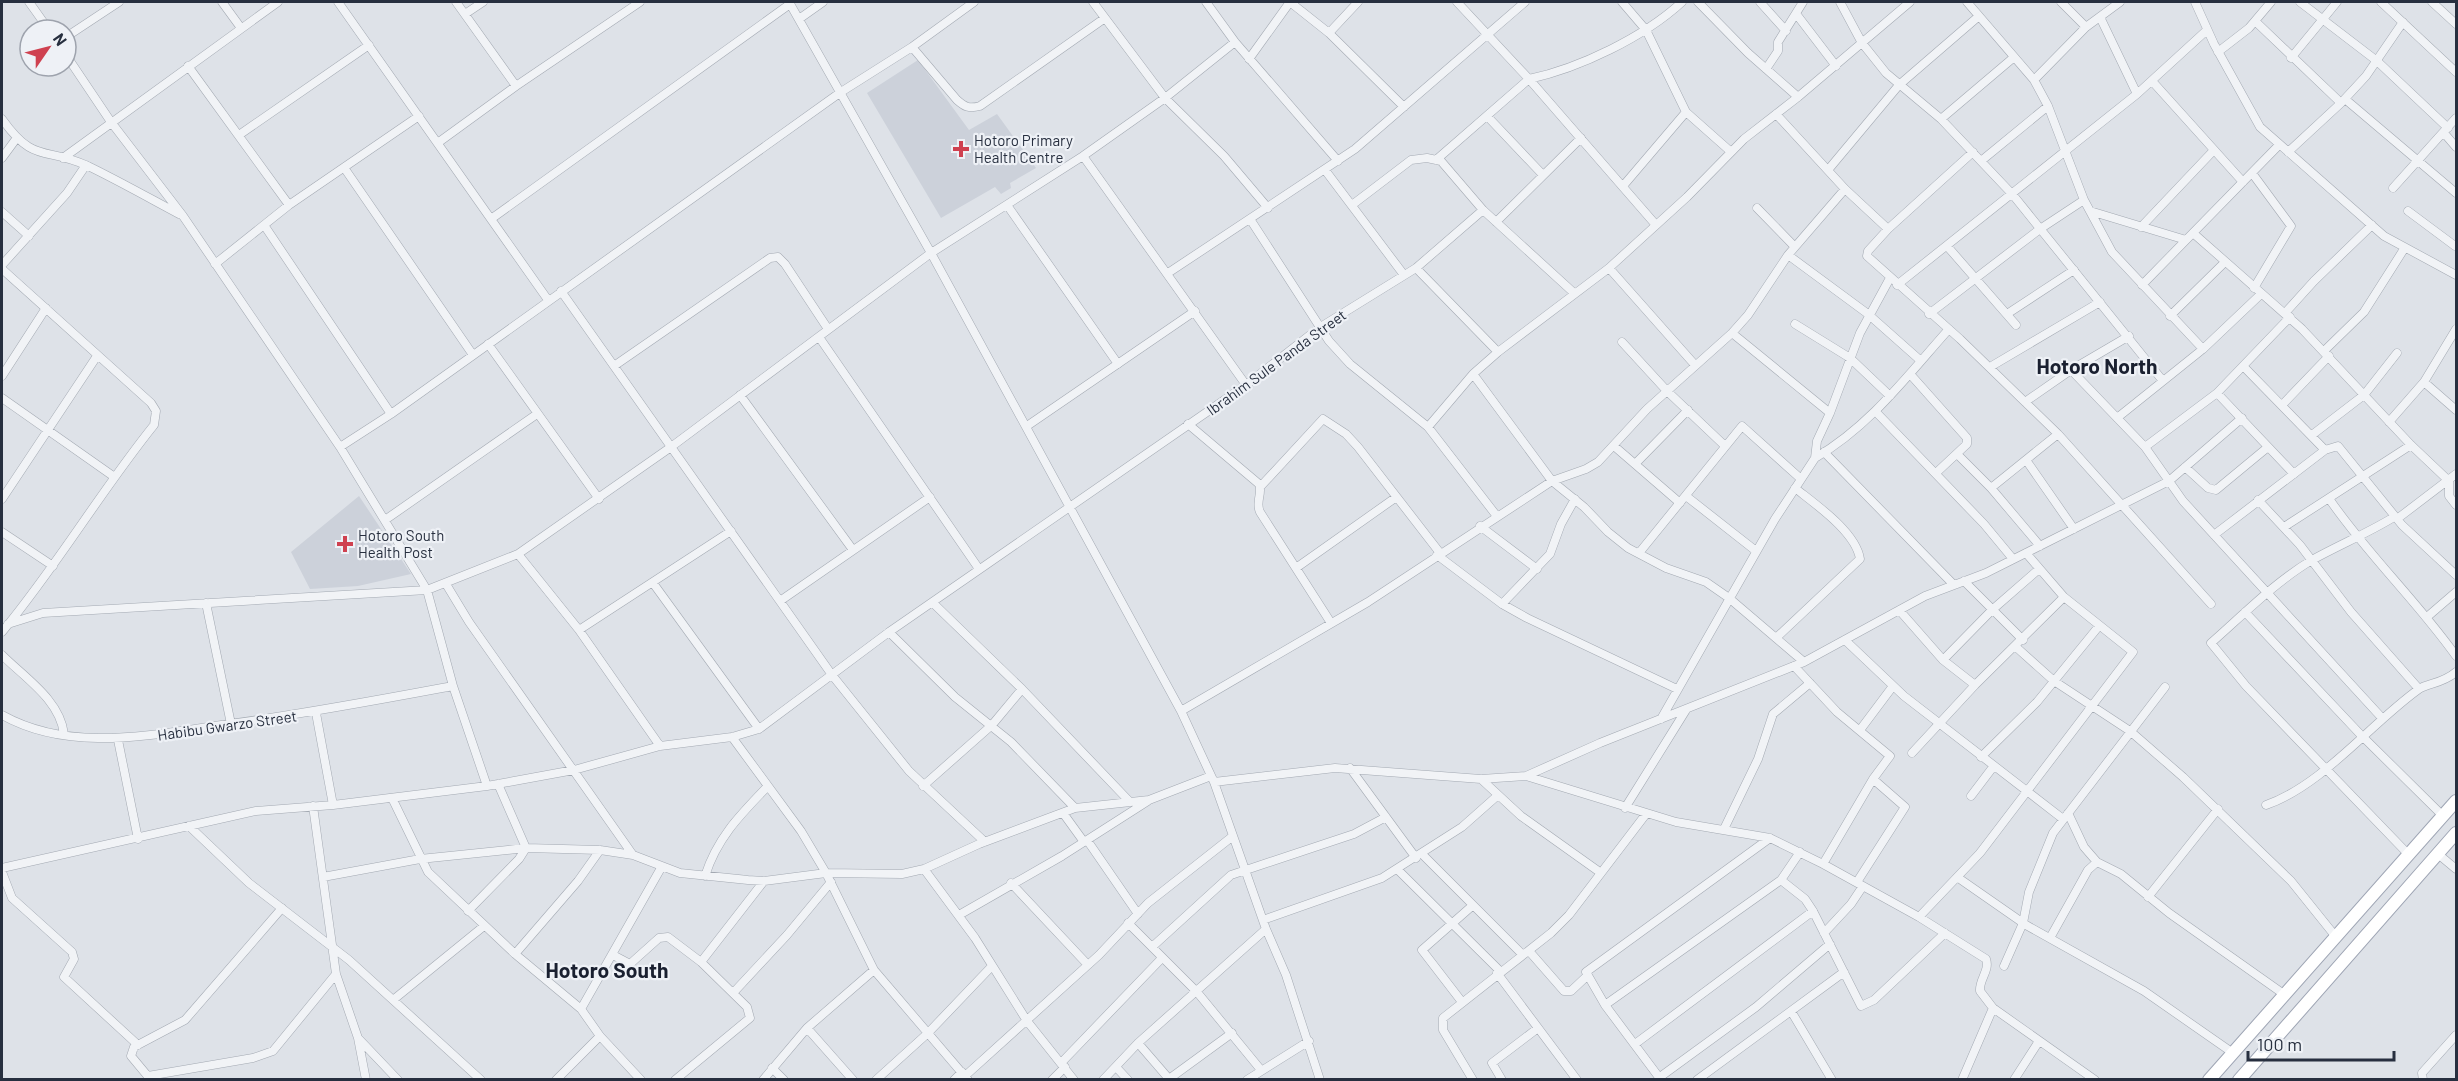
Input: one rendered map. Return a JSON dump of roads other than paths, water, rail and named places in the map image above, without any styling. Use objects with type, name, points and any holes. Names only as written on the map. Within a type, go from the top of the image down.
[{"type":"main road","points":[[2209,1080],[2457,801]]},
{"type":"main road","points":[[2239,1080],[2457,833]]},
{"type":"street","points":[[29,2],[40,18]]},
{"type":"street","points":[[78,28],[118,2]]},
{"type":"street","points":[[222,2],[241,28]]},
{"type":"street","points":[[63,158],[278,2]]},
{"type":"street","points":[[338,2],[439,142],[548,300]]},
{"type":"street","points":[[456,2],[516,86]]},
{"type":"street","points":[[465,14],[483,2]]},
{"type":"street","points":[[439,142],[516,86],[640,2]]},
{"type":"street","points":[[799,19],[823,2]]},
{"type":"street","points":[[340,447],[391,414],[841,92],[912,47],[974,2]]},
{"type":"street","points":[[1093,2],[1165,98],[1224,156],[1268,208]]},
{"type":"street","points":[[1206,2],[1249,59],[1338,161]]},
{"type":"street","points":[[1249,59],[1290,2],[1329,33],[1404,107]]},
{"type":"street","points":[[1329,33],[1358,2]]},
{"type":"street","points":[[1457,2],[1581,138],[1656,225]]},
{"type":"street","points":[[1168,273],[1355,149],[1525,2]]},
{"type":"street","points":[[1622,2],[1646,30],[1686,112],[1730,152]]},
{"type":"street","points":[[1436,160],[1528,79],[1603,51],[1646,30],[1659,23],[1682,2]]},
{"type":"street","points":[[1698,2],[1798,97]]},
{"type":"street","points":[[1760,2],[1786,31]]},
{"type":"street","points":[[1766,69],[1803,2]]},
{"type":"street","points":[[1840,2],[1862,43],[1899,85],[1941,119],[2013,195],[2163,381]]},
{"type":"street","points":[[1428,427],[1473,374],[1498,352],[1609,267],[1656,225],[1730,152],[1910,2]]},
{"type":"street","points":[[1967,2],[2034,80],[2048,106],[2084,200],[2112,252],[2203,349]]},
{"type":"street","points":[[2061,2],[2086,27]]},
{"type":"street","points":[[2034,80],[2086,27],[2120,2]]},
{"type":"street","points":[[2195,2],[2251,115],[2279,145],[2372,225],[2404,249],[2457,275]]},
{"type":"street","points":[[2218,52],[2256,21],[2271,2]]},
{"type":"street","points":[[2300,2],[2377,61],[2446,130],[2457,147]]},
{"type":"street","points":[[2291,58],[2324,21],[2337,2]]},
{"type":"street","points":[[2432,2],[2457,24]]},
{"type":"street","points":[[491,219],[790,3],[1027,426],[1181,711],[1213,779],[1266,929],[1286,975],[1320,1080]]},
{"type":"street","points":[[2386,3],[2457,72]]},
{"type":"street","points":[[1797,15],[1836,66]]},
{"type":"street","points":[[1828,170],[1899,85],[1979,16]]},
{"type":"street","points":[[2100,17],[2137,94]]},
{"type":"street","points":[[912,47],[957,100],[964,107],[971,108],[980,106],[1105,18]]},
{"type":"street","points":[[2256,21],[2291,58],[2457,193]]},
{"type":"street","points":[[2288,153],[2343,101],[2377,61],[2403,22]]},
{"type":"street","points":[[1896,285],[2013,195],[2137,94],[2207,30]]},
{"type":"street","points":[[8,624],[44,612],[427,590],[518,554],[671,447],[931,253],[1083,156],[1165,98],[1235,42]]},
{"type":"street","points":[[238,135],[369,45]]},
{"type":"street","points":[[1941,119],[2013,58]]},
{"type":"street","points":[[188,66],[289,205]]},
{"type":"street","points":[[78,73],[111,122],[183,216],[340,447],[427,590],[453,686],[487,786]]},
{"type":"street","points":[[2152,81],[2243,182]]},
{"type":"street","points":[[1981,161],[2048,106]]},
{"type":"street","points":[[1623,186],[1686,112]]},
{"type":"street","points":[[1776,114],[1845,189],[1888,229]]},
{"type":"street","points":[[215,264],[289,205],[420,116]]},
{"type":"street","points":[[1487,116],[1543,175]]},
{"type":"street","points":[[2393,188],[2457,118]]},
{"type":"street","points":[[2,119],[16,139],[42,154],[86,165],[183,216]]},
{"type":"street","points":[[1496,222],[1581,138]]},
{"type":"street","points":[[2,158],[16,139]]},
{"type":"street","points":[[2142,285],[2279,145]]},
{"type":"street","points":[[2141,227],[2214,150]]},
{"type":"street","points":[[1973,153],[1888,229],[1868,251],[1867,256],[1896,285],[1990,367],[2058,434],[2211,604]]},
{"type":"street","points":[[1083,156],[1246,385]]},
{"type":"street","points":[[1352,205],[1411,160],[1427,158],[1444,163],[1483,210],[1574,293]]},
{"type":"street","points":[[2,632],[53,566],[113,476],[154,425],[156,411],[151,404],[97,357],[2,267],[86,165]]},
{"type":"street","points":[[345,169],[473,355]]},
{"type":"street","points":[[1325,170],[1404,275]]},
{"type":"street","points":[[2252,173],[2291,226],[2254,288]]},
{"type":"street","points":[[1181,711],[1331,623],[1552,481],[1586,469],[1614,446],[1667,391],[1732,333],[1748,315],[1788,255],[1845,189]]},
{"type":"street","points":[[1929,314],[2040,229],[2084,200]]},
{"type":"street","points":[[1007,205],[1118,364]]},
{"type":"street","points":[[1757,208],[1795,247]]},
{"type":"street","name":"Ibrahim Sule Panda Street","points":[[2,870],[256,811],[333,805],[487,786],[574,771],[660,746],[732,737],[759,729],[889,632],[1246,385],[1319,328],[1416,268],[1483,210]]},
{"type":"street","points":[[2090,211],[2186,240]]},
{"type":"street","points":[[2408,211],[2456,246]]},
{"type":"street","points":[[2,212],[29,236]]},
{"type":"street","points":[[1250,219],[1319,328],[1350,363],[1428,427],[1496,515]]},
{"type":"street","points":[[264,225],[391,414]]},
{"type":"street","points":[[2145,447],[2217,393],[2244,367],[2314,281],[2372,225]]},
{"type":"street","points":[[2193,233],[2287,315],[2326,353],[2411,445],[2449,481],[2449,496],[2457,505]]},
{"type":"street","points":[[1947,246],[2016,325]]},
{"type":"street","points":[[2283,404],[2364,312],[2404,249]]},
{"type":"street","points":[[1788,255],[1868,314],[1921,361]]},
{"type":"street","points":[[614,366],[770,258],[778,257],[785,264],[828,329]]},
{"type":"street","points":[[2170,316],[2225,262]]},
{"type":"street","points":[[1609,267],[1695,365]]},
{"type":"street","points":[[1416,268],[1498,352]]},
{"type":"street","points":[[2007,314],[2074,270]]},
{"type":"street","points":[[1815,458],[1817,441],[1868,314],[1890,278]]},
{"type":"street","points":[[561,291],[832,675],[877,734],[924,786],[985,842]]},
{"type":"street","points":[[2117,418],[2203,349],[2261,294]]},
{"type":"street","points":[[1990,367],[2100,302]]},
{"type":"street","points":[[2,376],[46,308]]},
{"type":"street","points":[[1027,426],[1195,311]]},
{"type":"street","points":[[1795,324],[1850,358],[1890,396]]},
{"type":"street","points":[[1661,719],[1756,551],[1815,458],[1846,438],[1876,412],[1949,329]]},
{"type":"street","points":[[2389,422],[2424,382],[2457,330]]},
{"type":"street","points":[[1732,333],[1830,413]]},
{"type":"street","points":[[2025,402],[2071,370],[2128,336]]},
{"type":"street","points":[[819,337],[980,568]]},
{"type":"street","points":[[1622,342],[1667,391],[1724,445]]},
{"type":"street","points":[[488,344],[599,499]]},
{"type":"street","points":[[2312,435],[2364,395],[2397,353]]},
{"type":"street","points":[[2,499],[97,357]]},
{"type":"street","points":[[2244,367],[2283,404],[2325,450]]},
{"type":"street","points":[[2071,370],[2145,447],[2169,481],[2214,535],[2382,717]]},
{"type":"street","points":[[1473,374],[1552,481],[1575,499],[1608,532],[1666,568],[1706,582],[1729,598],[1804,662]]},
{"type":"street","points":[[1910,374],[1967,438],[1967,444],[1936,473]]},
{"type":"street","points":[[2424,382],[2457,410]]},
{"type":"street","points":[[2217,393],[2294,474]]},
{"type":"street","points":[[740,395],[853,550]]},
{"type":"street","points":[[2,398],[113,476]]},
{"type":"street","points":[[1635,464],[1688,410]]},
{"type":"street","points":[[1876,412],[1936,473],[2013,559]]},
{"type":"street","points":[[385,520],[537,414]]},
{"type":"street","points":[[959,915],[1085,841],[1149,800],[1213,779],[1335,768],[1481,779],[1526,776],[1804,662],[1925,596],[2013,559],[2122,506],[2161,482],[2169,481],[2242,418]]},
{"type":"street","points":[[1331,623],[1258,508],[1261,486],[1323,419],[1346,434],[1358,447],[1438,554],[1502,604],[1677,689]]},
{"type":"street","points":[[1188,424],[1261,486]]},
{"type":"street","points":[[1639,553],[1738,428],[1746,427],[1801,479]]},
{"type":"street","points":[[1991,488],[2058,434]]},
{"type":"street","points":[[2284,527],[2330,500],[2411,445]]},
{"type":"street","points":[[1614,446],[1680,503]]},
{"type":"street","points":[[2214,535],[2325,450],[2334,446],[2341,448],[2396,518],[2455,570]]},
{"type":"street","points":[[2185,467],[2208,488],[2216,490],[2268,447]]},
{"type":"street","points":[[1824,452],[1954,585]]},
{"type":"street","points":[[1957,454],[1991,488],[2040,546]]},
{"type":"street","points":[[2026,460],[2074,530]]},
{"type":"street","points":[[2409,855],[2246,686],[2211,643],[2245,612],[2312,561],[2396,518],[2457,474]]},
{"type":"street","points":[[1776,638],[1860,559],[1859,551],[1835,520],[1796,488]]},
{"type":"street","points":[[1686,496],[1756,551]]},
{"type":"street","points":[[780,601],[930,497]]},
{"type":"street","points":[[1296,568],[1395,498]]},
{"type":"street","points":[[1502,604],[1550,554],[1561,524],[1575,499]]},
{"type":"street","points":[[2258,500],[2284,527],[2351,612],[2419,689]]},
{"type":"street","points":[[2330,500],[2357,539],[2427,617],[2457,656]]},
{"type":"street","points":[[1480,526],[1537,569]]},
{"type":"street","points":[[579,630],[731,531]]},
{"type":"street","points":[[2,532],[53,566]]},
{"type":"street","points":[[1919,917],[1980,854],[2133,652],[2064,597],[2026,553]]},
{"type":"street","points":[[518,554],[579,630],[660,746]]},
{"type":"street","points":[[1942,660],[1992,610],[2039,568]]},
{"type":"street","points":[[1964,581],[2023,640]]},
{"type":"street","points":[[652,583],[759,729]]},
{"type":"street","points":[[447,584],[469,622],[633,855]]},
{"type":"street","points":[[2427,617],[2457,592]]},
{"type":"street","points":[[1912,753],[1975,685],[2016,647],[2064,597]]},
{"type":"street","points":[[206,603],[231,724]]},
{"type":"street","points":[[933,603],[1022,689],[1130,801]]},
{"type":"street","points":[[1900,611],[1942,660],[1975,685]]},
{"type":"street","points":[[2245,612],[2361,736],[2443,816]]},
{"type":"street","points":[[1981,758],[2037,702],[2099,626]]},
{"type":"street","points":[[889,632],[955,697],[992,725],[1075,808]]},
{"type":"street","points":[[1846,641],[1893,686],[1981,758],[2026,793],[2066,816],[2084,847],[2097,862],[2121,874],[2148,897],[2285,995]]},
{"type":"street","points":[[2016,647],[2054,681],[2130,731],[2217,809],[2291,881],[2336,937]]},
{"type":"street","points":[[2,655],[55,706],[62,720],[64,734]]},
{"type":"street","points":[[1794,666],[1890,756],[1873,779],[1823,864]]},
{"type":"street","points":[[2266,805],[2282,799],[2326,768],[2382,717],[2419,689],[2441,683],[2457,672]]},
{"type":"street","points":[[1724,829],[1758,759],[1773,714],[1810,683]]},
{"type":"street","name":"Habibu Gwarzo Street","points":[[2,716],[41,731],[118,740],[316,713],[453,686]]},
{"type":"street","points":[[1860,730],[1893,686]]},
{"type":"street","points":[[2004,966],[2023,923],[2029,892],[2053,833],[2165,687]]},
{"type":"street","points":[[924,786],[992,725],[1022,689]]},
{"type":"street","points":[[1624,808],[1686,710]]},
{"type":"street","points":[[316,713],[333,805]]},
{"type":"street","points":[[732,737],[801,831],[831,882],[874,970],[965,1076]]},
{"type":"street","points":[[118,740],[138,839]]},
{"type":"street","points":[[1971,796],[1993,767]]},
{"type":"street","points":[[1350,768],[1386,818],[1419,856],[1526,953],[1564,992],[1571,991],[1587,976]]},
{"type":"street","points":[[1526,776],[1646,814],[1770,838],[1823,864],[1919,917],[1986,959],[1987,969],[1981,981],[1980,991],[1993,1008],[2095,1080]]},
{"type":"street","points":[[1481,779],[1497,795],[1560,846],[1601,873]]},
{"type":"street","points":[[1824,933],[1851,904],[1860,884],[1905,807],[1873,779]]},
{"type":"street","points":[[498,784],[526,848]]},
{"type":"street","points":[[705,876],[712,854],[729,827],[767,787]]},
{"type":"street","points":[[1263,920],[1382,878],[1462,827],[1497,795]]},
{"type":"street","points":[[392,798],[428,872],[515,954],[581,1009],[600,1036],[640,1080]]},
{"type":"street","points":[[323,877],[420,859],[526,848],[600,850],[633,855],[661,868],[705,876],[764,881],[826,873],[902,874],[924,869],[985,842],[1075,808],[1149,800]]},
{"type":"street","points":[[312,806],[336,974],[358,1038],[366,1080]]},
{"type":"street","points":[[2148,897],[2217,809]]},
{"type":"street","points":[[1063,813],[1138,914]]},
{"type":"street","points":[[1473,1080],[1442,1025],[1443,1017],[1498,972],[1526,953],[1569,915],[1646,814]]},
{"type":"street","points":[[1152,947],[1225,878],[1354,834],[1386,818]]},
{"type":"street","points":[[189,826],[249,883],[332,948],[481,1080]]},
{"type":"street","points":[[954,1080],[965,1076],[1088,965],[1138,914],[1233,836]]},
{"type":"street","points":[[1770,838],[1587,969],[1587,976],[1605,1005],[1661,1078],[1756,1007],[1830,944]]},
{"type":"street","points":[[468,911],[519,860],[526,848]]},
{"type":"street","points":[[515,954],[578,881],[600,850]]},
{"type":"street","points":[[1605,1005],[1781,880],[1800,852]]},
{"type":"street","points":[[2438,854],[2457,869]]},
{"type":"street","points":[[2050,938],[2088,870],[2097,862]]},
{"type":"street","points":[[581,1009],[661,868]]},
{"type":"street","points":[[924,869],[959,915],[1027,1021],[1074,1080]]},
{"type":"street","points":[[1397,869],[1498,972],[1575,1079]]},
{"type":"street","points":[[2,870],[12,898],[72,952],[74,959],[64,977],[138,1046]]},
{"type":"street","points":[[1958,877],[2023,923],[2144,991],[2233,1053]]},
{"type":"street","points":[[1781,880],[1805,899],[1813,910],[1858,1000],[1864,1006],[1891,985],[1945,933]]},
{"type":"street","points":[[701,962],[764,881]]},
{"type":"street","points":[[734,992],[831,882]]},
{"type":"street","points":[[1011,883],[1088,965]]},
{"type":"street","points":[[1462,1002],[1422,950],[1472,906]]},
{"type":"street","points":[[282,908],[185,1020],[138,1046],[131,1051],[131,1056],[149,1078],[253,1058],[273,1051],[336,974]]},
{"type":"street","points":[[1635,1044],[1813,910]]},
{"type":"street","points":[[1128,923],[1197,992],[1261,1070]]},
{"type":"street","points":[[393,1000],[484,926]]},
{"type":"street","points":[[1103,1080],[1138,1043],[1266,929]]},
{"type":"street","points":[[612,955],[630,964],[659,938],[668,937],[701,962],[747,1007],[750,1018],[675,1080]]},
{"type":"street","points":[[1052,1080],[1162,957]]},
{"type":"street","points":[[876,1080],[928,1033],[992,966]]},
{"type":"street","points":[[763,1080],[807,1028],[874,970]]},
{"type":"street","points":[[1697,1080],[1844,972]]},
{"type":"street","points":[[1962,1080],[1993,1008]]},
{"type":"street","points":[[1791,1011],[1832,1080]]},
{"type":"street","points":[[807,1028],[853,1080]]},
{"type":"street","points":[[1502,1080],[1492,1063],[1538,1028]]},
{"type":"street","points":[[1138,1043],[1170,1079],[1232,1033]]},
{"type":"street","points":[[2423,1080],[2421,1073],[2457,1035]]},
{"type":"street","points":[[556,1080],[600,1036]]},
{"type":"street","points":[[358,1038],[398,1080]]},
{"type":"street","points":[[1247,1080],[1309,1041]]},
{"type":"street","points":[[2014,1080],[2039,1041]]},
{"type":"street","points":[[1116,1066],[1128,1080]]},
{"type":"street","points":[[772,1068],[784,1080]]},
{"type":"place","name":"Hotoro Primary Health Centre","points":[[961,149]]},
{"type":"place","name":"Hotoro South Health Post","points":[[345,544]]},
{"type":"district","name":"Hotoro North","points":[[2097,365]]},
{"type":"district","name":"Hotoro South","points":[[607,969]]}]
